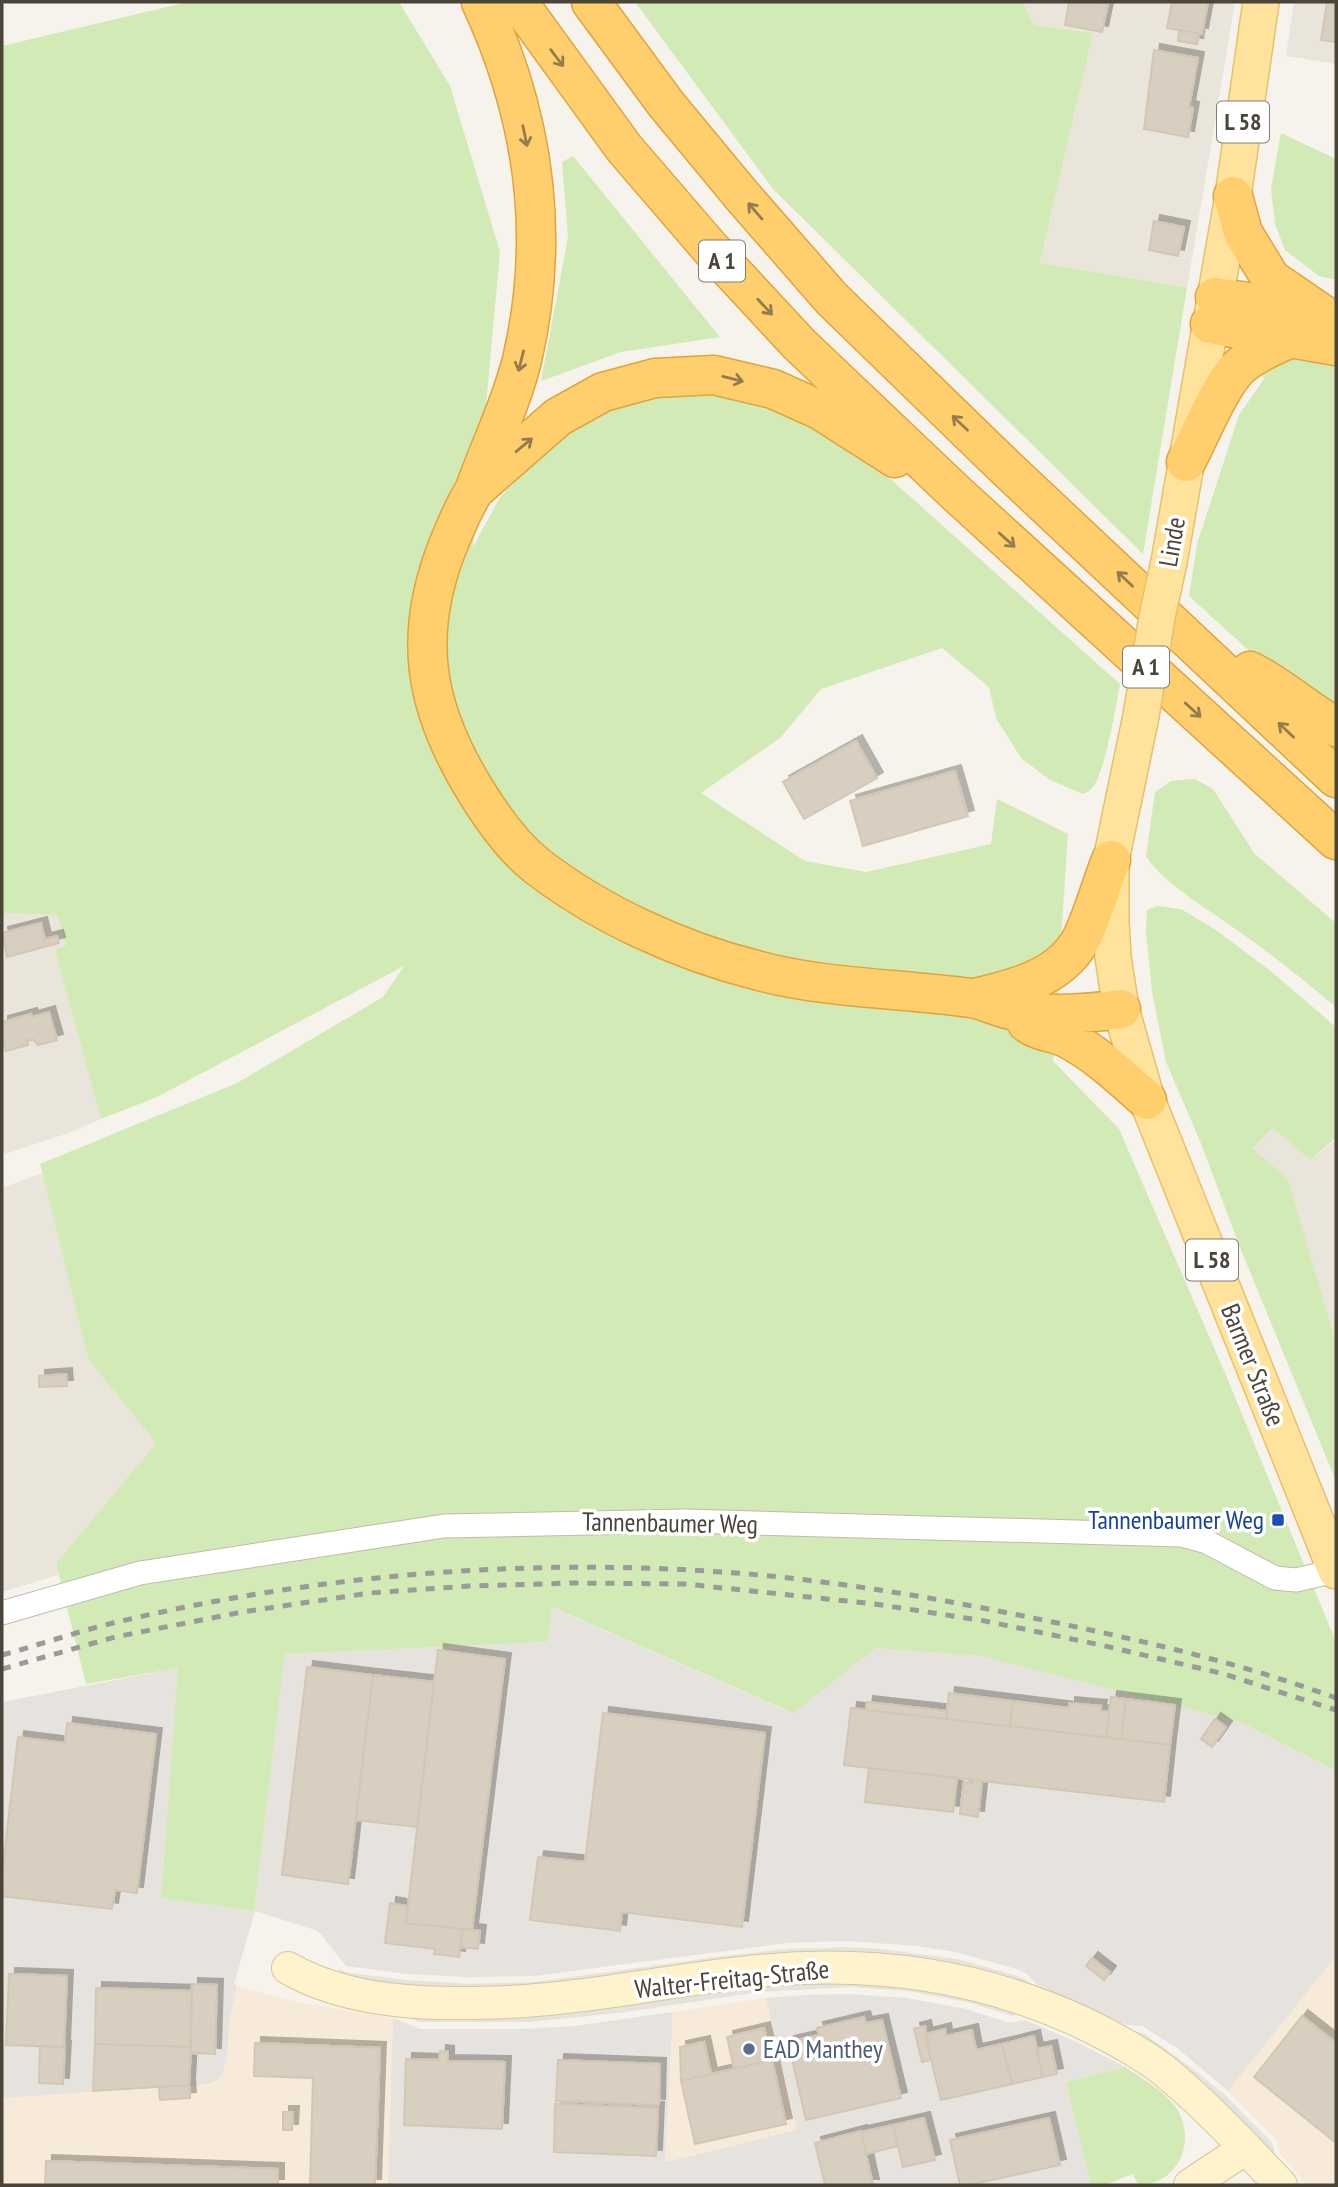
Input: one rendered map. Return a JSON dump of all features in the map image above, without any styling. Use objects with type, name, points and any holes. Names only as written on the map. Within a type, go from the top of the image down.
[{"type":"highway","points":[[481,2],[511,78],[533,172],[537,219],[535,276],[522,361],[511,395],[474,491],[438,570],[428,615],[427,662],[435,706],[451,749],[493,819],[536,865],[631,924],[686,948],[756,970],[832,985],[973,998],[1119,999]]},
{"type":"highway","name":"A 1","points":[[518,2],[624,148],[710,248],[799,344],[957,494],[1336,840]]},
{"type":"highway","name":"A 1","points":[[591,2],[666,104],[832,299],[1005,467],[1336,778]]},
{"type":"highway","points":[[1233,196],[1243,233],[1271,279],[1331,325]]},
{"type":"highway","points":[[1213,311],[1331,325]]},
{"type":"highway","points":[[1213,311],[1291,338]]},
{"type":"highway","points":[[1186,462],[1237,369],[1263,351],[1291,338],[1331,325]]},
{"type":"highway","points":[[474,491],[558,417],[603,392],[655,378],[714,375],[773,389],[820,410],[869,443],[957,494]]},
{"type":"highway","points":[[1192,643],[1264,678],[1310,712],[1336,727]]},
{"type":"highway","points":[[1014,1000],[1054,970],[1076,947],[1085,932],[1111,860]]},
{"type":"highway","points":[[1014,1000],[1032,1027],[1058,1034],[1090,1052],[1144,1090]]},
{"type":"main road","name":"Linde","points":[[1144,1090],[1119,999],[1111,922],[1111,860],[1141,716],[1213,311],[1233,196],[1261,2]]},
{"type":"main road","name":"Barmer Straße","points":[[1144,1090],[1336,1571]]},
{"type":"street","name":"Tannenbaumer Weg","points":[[2,1613],[139,1573],[444,1526],[520,1523],[685,1521],[1181,1535],[1207,1542],[1275,1578],[1296,1580],[1336,1571]]},
{"type":"street","name":"Walter-Freitag-Straße","points":[[288,1968],[307,1979],[334,1988],[373,1996],[423,2002],[473,2003],[538,2001],[758,1971],[871,1968],[913,1971],[948,1978],[1024,1998],[1109,2036],[1160,2068],[1206,2108],[1281,2185]]},
{"type":"street","points":[[1190,2185],[1246,2148]]},
{"type":"shaded area","points":[[1022,2],[1235,2],[1187,288],[1040,264],[1093,33],[1034,25]]},
{"type":"shaded area","points":[[1294,2],[1336,2],[1336,64],[1286,56]]},
{"type":"shaded area","points":[[2,913],[57,915],[66,945],[55,950],[101,1119],[69,1133],[2,1155]]},
{"type":"shaded area","points":[[1273,1127],[1310,1160],[1336,1140],[1336,1343],[1288,1179],[1251,1148]]},
{"type":"shaded area","points":[[42,1173],[88,1359],[156,1443],[56,1563],[58,1575],[2,1592],[2,1188]]},
{"type":"shaded area","points":[[551,1607],[792,1713],[876,1648],[981,1656],[1243,1723],[1336,1771],[1336,1956],[1228,2091],[1177,2048],[1142,2026],[1126,2025],[1036,1984],[1020,1970],[956,1952],[847,1941],[786,1943],[534,1976],[406,1974],[346,1966],[318,1931],[255,1911],[234,1984],[237,1986],[230,2017],[227,2058],[218,2080],[210,2084],[2,2098],[2,1702],[178,1668],[161,1898],[254,1911],[285,1654],[547,1642]]},
{"type":"shaded area","points":[[847,1947],[957,1959],[1018,1976],[1026,1980],[1034,1991],[987,1975],[535,1991],[404,1988],[343,1977],[338,1968],[345,1972],[406,1980],[469,1984],[535,1982],[723,1956],[786,1949]]},
{"type":"shaded area","points":[[1336,1956],[1336,2185],[1307,2185],[1280,2154],[1276,2139],[1228,2091]]},
{"type":"shaded area","points":[[803,1980],[907,1983],[1027,2013],[1012,2016],[967,2002],[908,1991],[851,1987],[760,1992],[619,2013],[529,2022],[418,2022],[399,2012]]},
{"type":"shaded area","points":[[237,1986],[297,2002],[393,2018],[388,2185],[2,2185],[2,2098],[211,2084],[223,2073],[227,2058],[230,2017]]},
{"type":"shaded area","points":[[851,1994],[907,1998],[966,2009],[1010,2023],[1025,2020],[1079,2043],[1125,2067],[1066,2082],[1091,2185],[388,2185],[393,2018],[420,2029],[522,2029],[575,2026],[673,2012],[665,2162],[797,2130],[766,1998]]},
{"type":"shaded area","points":[[766,1998],[797,2130],[665,2162],[673,2012]]},
{"type":"shaded area","points":[[1121,2030],[1143,2033],[1225,2095],[1272,2143],[1277,2161]]},
{"type":"green space","points":[[188,2],[399,2],[450,86],[500,252],[473,547],[499,499],[532,461],[578,423],[622,401],[678,390],[724,390],[772,406],[823,432],[877,467],[1120,684],[1101,769],[1092,788],[1083,794],[1050,780],[1021,758],[996,718],[989,687],[942,648],[821,689],[780,738],[701,793],[805,861],[866,872],[991,844],[997,799],[1068,834],[1053,1061],[1119,1129],[1225,1373],[1336,1642],[1336,1771],[1243,1723],[981,1656],[876,1648],[793,1713],[552,1607],[547,1642],[285,1654],[254,1911],[161,1898],[178,1668],[86,1684],[56,1563],[156,1443],[88,1359],[40,1164],[237,1083],[383,997],[404,966],[157,1097],[101,1119],[55,950],[66,945],[57,915],[2,913],[2,46]]},
{"type":"green space","points":[[635,2],[1022,2],[1034,25],[1093,33],[1040,263],[1187,288],[1143,554],[773,189]]},
{"type":"green space","points":[[1281,133],[1336,159],[1336,280],[1319,276],[1285,250],[1275,224],[1271,189]]},
{"type":"green space","points":[[573,156],[720,337],[621,352],[541,381],[568,237],[562,162]]},
{"type":"green space","points":[[1336,356],[1336,716],[1291,689],[1189,596],[1197,544],[1239,415],[1264,379],[1259,365],[1275,358]]},
{"type":"green space","points":[[1195,779],[1213,789],[1254,853],[1336,923],[1336,1007],[1262,948],[1165,878],[1146,856],[1155,792],[1171,781]]},
{"type":"green space","points":[[1157,906],[1181,909],[1216,930],[1272,972],[1336,1027],[1336,1138],[1310,1160],[1273,1128],[1252,1148],[1288,1179],[1336,1343],[1336,1481],[1166,1062],[1152,992],[1146,931],[1147,910]]},
{"type":"green space","points":[[1125,2067],[1160,2091],[1177,2109],[1183,2122],[1184,2148],[1173,2170],[1152,2183],[1138,2185],[1133,2174],[1105,2185],[1091,2185],[1066,2082]]},
{"type":"building","points":[[1069,2],[1108,4],[1102,32],[1065,25]]},
{"type":"building","points":[[1172,2],[1208,2],[1202,34],[1167,28]]},
{"type":"building","points":[[1327,2],[1336,2],[1336,42],[1321,40]]},
{"type":"building","points":[[1179,30],[1199,33],[1197,44],[1178,41]]},
{"type":"building","points":[[1154,50],[1198,58],[1189,107],[1193,108],[1188,137],[1144,129]]},
{"type":"building","points":[[1154,221],[1184,227],[1178,256],[1149,250]]},
{"type":"building","points":[[856,741],[877,778],[804,819],[783,782]]},
{"type":"building","points":[[955,771],[968,816],[863,846],[850,801]]},
{"type":"building","points":[[41,923],[45,939],[57,936],[59,943],[7,957],[2,933]]},
{"type":"building","points":[[49,1012],[57,1040],[38,1045],[33,1039],[27,1040],[28,1045],[6,1051],[2,1022]]},
{"type":"building","points":[[66,1374],[67,1386],[39,1387],[39,1376]]},
{"type":"building","points":[[438,1650],[505,1659],[472,1930],[406,1923]]},
{"type":"building","points":[[307,1667],[373,1675],[348,1884],[282,1875]]},
{"type":"building","points":[[373,1675],[434,1682],[417,1827],[356,1820]]},
{"type":"building","points":[[949,1693],[1013,1701],[1010,1726],[946,1719]]},
{"type":"building","points":[[1111,1697],[1126,1699],[1121,1739],[1106,1737]]},
{"type":"building","points":[[1126,1699],[1175,1705],[1170,1745],[1121,1739]]},
{"type":"building","points":[[1013,1701],[1069,1708],[1069,1703],[1101,1706],[1100,1711],[1109,1712],[1106,1737],[1010,1726]]},
{"type":"building","points":[[867,1702],[947,1711],[946,1719],[866,1710]]},
{"type":"building","points":[[851,1708],[1170,1745],[1164,1802],[844,1765]]},
{"type":"building","points":[[603,1713],[765,1733],[742,1927],[622,1912],[620,1931],[530,1920],[538,1857],[585,1862]]},
{"type":"building","points":[[1215,1719],[1226,1727],[1212,1747],[1201,1739]]},
{"type":"building","points":[[67,1723],[156,1734],[137,1893],[115,1890],[112,1909],[2,1896],[2,1874],[18,1737],[65,1743]]},
{"type":"building","points":[[869,1768],[957,1778],[953,1812],[865,1802]]},
{"type":"building","points":[[973,1780],[982,1781],[978,1817],[960,1814],[964,1782],[973,1783]]},
{"type":"building","points":[[390,1903],[407,1906],[406,1923],[463,1929],[459,1957],[434,1954],[435,1949],[385,1943]]},
{"type":"building","points":[[463,1929],[480,1931],[478,1949],[460,1947]]},
{"type":"building","points":[[1092,1958],[1110,1972],[1104,1980],[1086,1966]]},
{"type":"building","points":[[9,1974],[67,1976],[64,2047],[6,2045]]},
{"type":"building","points":[[192,1984],[217,1985],[215,2054],[190,2053]]},
{"type":"building","points":[[96,1988],[192,1991],[191,2047],[95,2044]]},
{"type":"building","points":[[1302,2016],[1335,2042],[1336,2040],[1336,2143],[1254,2077]]},
{"type":"building","points":[[864,2017],[866,2023],[882,2020],[901,2098],[806,2120],[788,2042],[819,2035],[817,2028]]},
{"type":"building","points":[[925,2026],[931,2060],[922,2062],[914,2029]]},
{"type":"building","points":[[764,2028],[772,2060],[734,2069],[727,2037]]},
{"type":"building","points":[[945,2029],[946,2036],[972,2030],[976,2050],[1002,2044],[1012,2084],[941,2100],[925,2034]]},
{"type":"building","points":[[1034,2036],[1043,2077],[1012,2084],[1002,2044]]},
{"type":"building","points":[[704,2042],[711,2074],[681,2081],[680,2047]]},
{"type":"building","points":[[255,2043],[380,2048],[375,2185],[310,2185],[313,2078],[254,2076]]},
{"type":"building","points":[[95,2044],[191,2047],[189,2085],[93,2091]]},
{"type":"building","points":[[40,2046],[65,2047],[63,2084],[39,2083]]},
{"type":"building","points":[[1051,2046],[1057,2074],[1043,2077],[1036,2049]]},
{"type":"building","points":[[440,2051],[448,2052],[448,2061],[505,2062],[502,2129],[404,2125],[406,2059],[439,2060]]},
{"type":"building","points":[[558,2060],[660,2064],[659,2105],[556,2101]]},
{"type":"building","points":[[772,2060],[786,2124],[695,2144],[681,2081]]},
{"type":"building","points":[[189,2085],[190,2098],[160,2100],[159,2087]]},
{"type":"building","points":[[555,2104],[658,2108],[656,2156],[554,2152]]},
{"type":"building","points":[[283,2112],[293,2112],[292,2130],[283,2130]]},
{"type":"building","points":[[924,2118],[935,2160],[903,2167],[893,2125]]},
{"type":"building","points":[[1049,2118],[1060,2165],[960,2185],[950,2140]]},
{"type":"building","points":[[893,2125],[898,2146],[866,2154],[861,2132]]},
{"type":"building","points":[[861,2131],[873,2185],[825,2185],[815,2143]]},
{"type":"building","points":[[46,2161],[278,2169],[278,2185],[45,2185]]},
{"type":"railway","points":[[2,1655],[99,1627],[193,1605],[275,1591],[440,1572],[605,1567],[770,1576],[1000,1611],[1186,1652],[1262,1673],[1336,1698]]},
{"type":"railway","points":[[2,1669],[115,1637],[242,1612],[370,1593],[573,1583],[685,1584],[875,1604],[985,1621],[1224,1674],[1336,1710]]},
{"type":"place","name":"Tannenbaumer Weg","points":[[1278,1520]]},
{"type":"place","name":"EAD Manthey","points":[[749,2049]]}]
